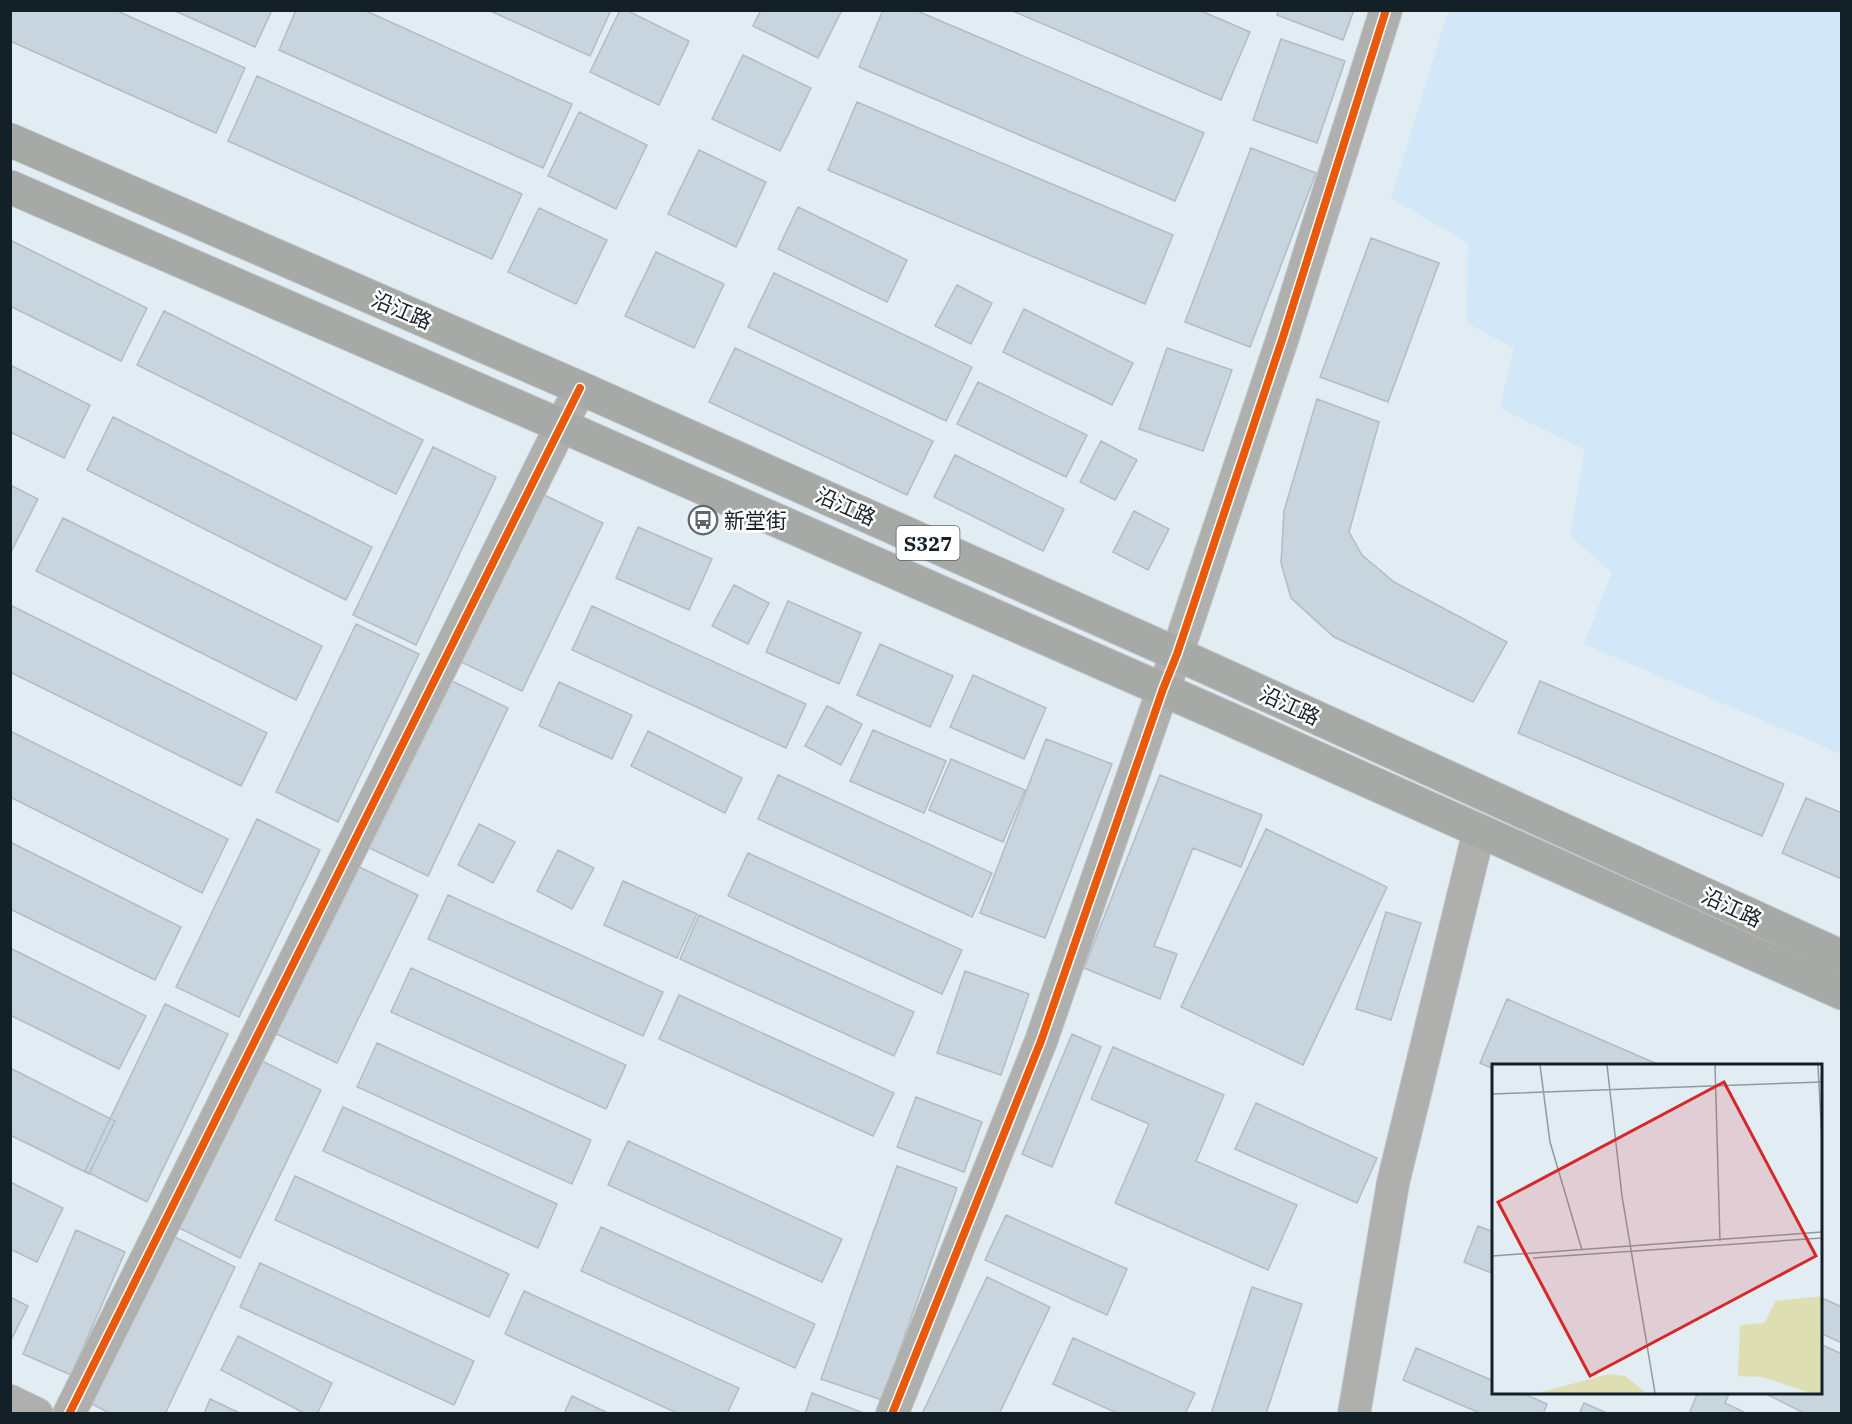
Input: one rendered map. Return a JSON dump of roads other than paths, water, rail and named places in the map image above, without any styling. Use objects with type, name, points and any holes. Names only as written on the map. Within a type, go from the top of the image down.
[{"type":"main road","name":"沿江路","points":[[10,140],[580,388],[1178,654],[1842,957]]},
{"type":"main road","name":"沿江路","points":[[10,187],[1163,689],[1842,993]]},
{"type":"street","points":[[892,1413],[1041,1041],[1163,689],[1178,654],[1283,338],[1386,10]]},
{"type":"street","points":[[69,1413],[580,388]]},
{"type":"street","points":[[1354,1413],[1393,1183],[1479,831]]},
{"type":"street","points":[[10,1401],[37,1413]]},
{"type":"place","name":"新堂街","points":[[703,520]]}]
